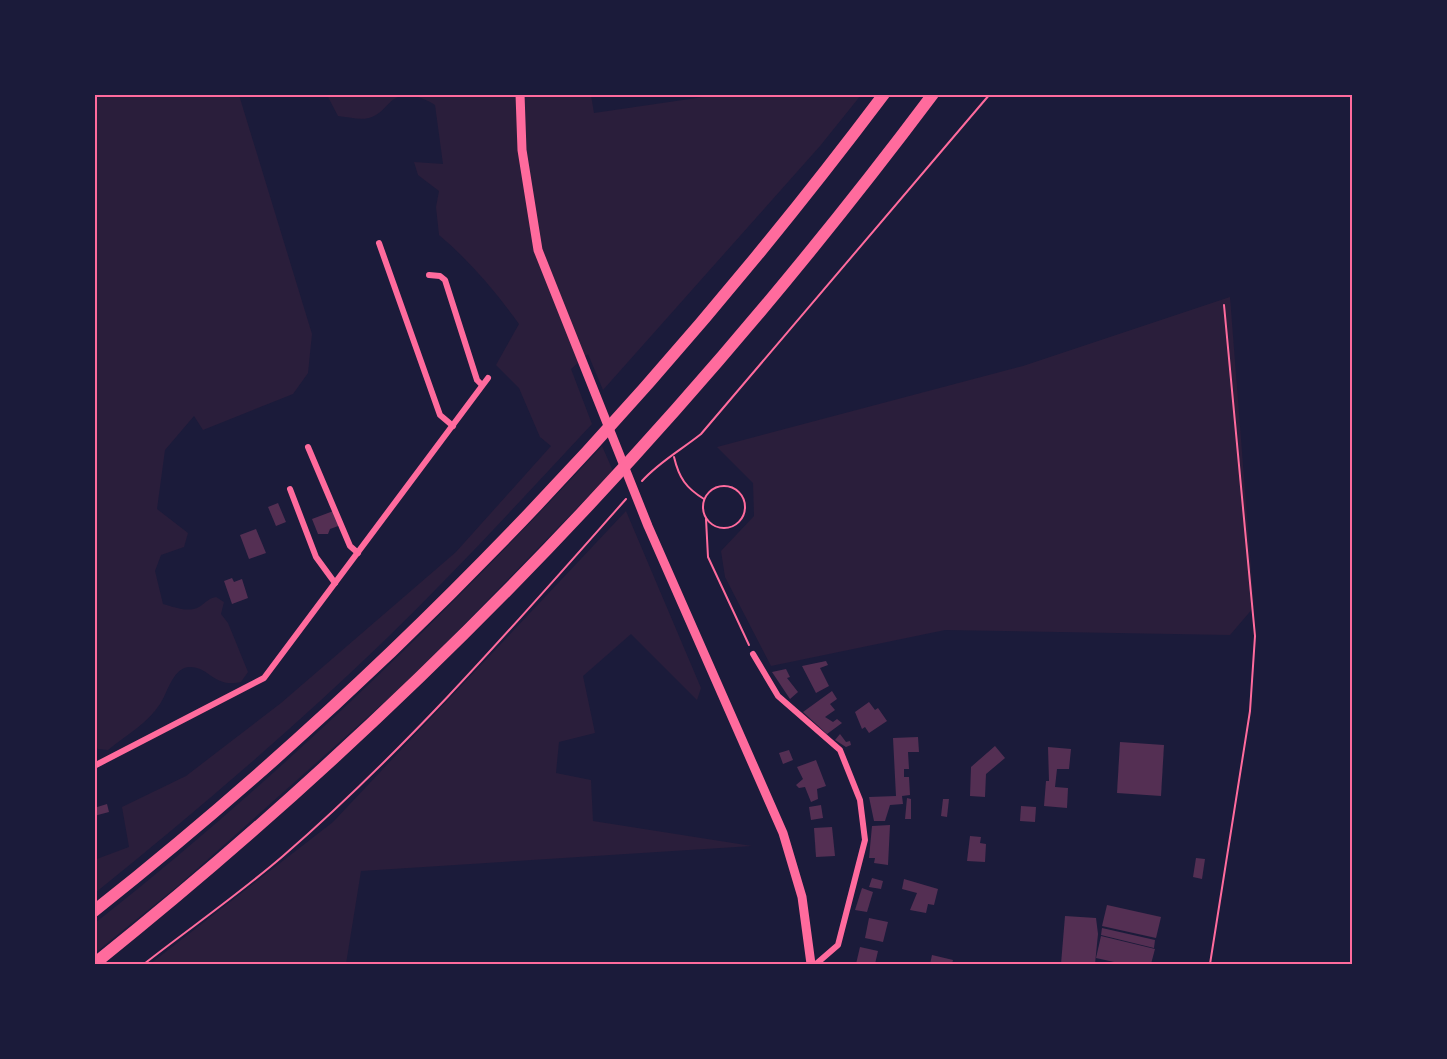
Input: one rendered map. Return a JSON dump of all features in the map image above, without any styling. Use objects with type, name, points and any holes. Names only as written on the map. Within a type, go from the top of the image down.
[{"type":"highway","points":[[94,911],[148,870],[274,762],[374,670],[468,575],[634,399],[799,203],[884,94]]},
{"type":"highway","points":[[94,964],[177,898],[305,787],[400,698],[513,585],[667,420],[747,327],[933,94]]},
{"type":"street","points":[[520,94],[522,150],[538,250],[648,526],[783,833],[802,897],[811,964]]},
{"type":"street","points":[[379,243],[440,415],[453,426]]},
{"type":"street","points":[[429,275],[440,276],[445,280],[477,380],[482,385]]},
{"type":"street","points":[[94,766],[264,678],[488,378]]},
{"type":"street","points":[[308,447],[350,546],[358,553]]},
{"type":"street","points":[[290,489],[316,557],[335,583]]},
{"type":"street","points":[[753,654],[778,696],[840,750],[860,800],[865,840],[838,945],[816,964]]},
{"type":"path","points":[[638,486],[652,469],[674,457],[701,434],[990,94]]},
{"type":"path","points":[[1210,964],[1250,711],[1255,636],[1224,305]]},
{"type":"path","points":[[674,457],[678,474],[687,488],[704,499]]},
{"type":"path","points":[[706,519],[717,528],[732,527],[743,518],[746,504],[739,491],[727,486],[714,488],[704,499],[703,505],[708,557],[753,654]]},
{"type":"path","points":[[144,964],[283,856],[393,753],[559,575],[630,494]]},
{"type":"shaded area","points":[[94,95],[239,95],[312,334],[308,373],[293,394],[203,430],[194,416],[165,450],[157,509],[188,533],[184,547],[161,555],[155,571],[163,604],[181,609],[195,609],[216,597],[224,602],[221,614],[228,623],[248,672],[241,682],[232,683],[218,680],[197,668],[184,668],[175,676],[155,711],[108,750],[98,749],[94,744]]},
{"type":"shaded area","points":[[327,95],[591,95],[594,113],[717,95],[861,95],[820,146],[603,390],[588,354],[571,369],[592,424],[464,560],[385,640],[315,706],[95,893],[94,860],[129,847],[122,807],[186,776],[281,703],[456,552],[551,446],[540,437],[519,388],[496,365],[519,324],[482,277],[439,235],[436,207],[439,191],[418,175],[414,162],[443,164],[435,105],[421,98],[404,96],[394,99],[372,117],[364,119],[338,116]]},
{"type":"shaded area","points":[[1230,297],[1254,607],[1230,635],[945,630],[771,666],[725,577],[721,551],[754,516],[753,483],[717,447],[1023,366]]},
{"type":"shaded area","points":[[602,446],[613,471],[416,674],[179,885],[95,953],[95,923],[229,812],[358,695],[482,572]]},
{"type":"shaded area","points":[[626,511],[701,688],[697,700],[631,634],[583,676],[595,733],[559,742],[556,773],[591,780],[593,821],[752,846],[361,871],[346,964],[150,964],[333,822]]},
{"type":"building","points":[[278,503],[286,522],[276,526],[268,507]]},
{"type":"building","points":[[336,510],[341,525],[330,529],[328,534],[318,534],[312,519]]},
{"type":"building","points":[[256,529],[266,553],[249,559],[240,535]]},
{"type":"building","points":[[232,578],[234,582],[242,579],[248,598],[232,604],[224,581]]},
{"type":"building","points":[[826,661],[828,665],[820,668],[829,686],[816,693],[802,666]]},
{"type":"building","points":[[786,669],[790,677],[787,678],[798,692],[790,699],[772,672]]},
{"type":"building","points":[[832,691],[837,699],[830,704],[835,710],[825,717],[833,722],[837,719],[842,723],[827,734],[803,712]]},
{"type":"building","points":[[869,702],[875,710],[878,708],[887,721],[869,733],[865,727],[862,729],[855,712]]},
{"type":"building","points":[[840,734],[846,742],[850,741],[851,745],[846,747],[835,740]]},
{"type":"building","points":[[918,737],[919,752],[908,752],[909,769],[904,769],[904,777],[909,777],[910,795],[902,796],[903,804],[890,805],[885,821],[874,821],[869,797],[896,796],[893,738]]},
{"type":"building","points":[[1120,742],[1164,745],[1161,796],[1117,793]]},
{"type":"building","points":[[995,746],[1005,758],[986,774],[985,797],[970,796],[971,767]]},
{"type":"building","points":[[1048,747],[1071,749],[1069,769],[1057,769],[1055,787],[1068,788],[1067,808],[1044,806],[1046,781],[1049,781]]},
{"type":"building","points":[[789,750],[793,760],[783,764],[779,753]]},
{"type":"building","points":[[816,760],[826,786],[817,789],[818,799],[811,802],[805,787],[799,788],[796,785],[803,779],[797,767]]},
{"type":"building","points":[[907,798],[911,799],[911,819],[905,819]]},
{"type":"building","points":[[943,799],[949,799],[947,817],[941,816]]},
{"type":"building","points":[[107,804],[109,812],[94,816],[94,808]]},
{"type":"building","points":[[821,805],[823,818],[811,820],[809,807]]},
{"type":"building","points":[[1021,806],[1036,807],[1035,822],[1020,821]]},
{"type":"building","points":[[890,825],[888,865],[874,863],[875,858],[869,858],[872,826]]},
{"type":"building","points":[[832,827],[835,856],[816,857],[814,828]]},
{"type":"building","points":[[970,836],[981,837],[980,843],[986,844],[985,862],[967,861]]},
{"type":"building","points":[[1196,858],[1205,859],[1202,879],[1193,877]]},
{"type":"building","points":[[872,878],[883,881],[881,889],[869,887]]},
{"type":"building","points":[[904,879],[938,889],[934,905],[928,904],[926,913],[910,910],[917,893],[902,889]]},
{"type":"building","points":[[862,888],[873,892],[867,912],[855,910]]},
{"type":"building","points":[[1107,905],[1161,917],[1156,938],[1102,926]]},
{"type":"building","points":[[1065,916],[1096,918],[1098,934],[1095,964],[1061,964]]},
{"type":"building","points":[[869,918],[888,922],[883,942],[865,938]]},
{"type":"building","points":[[1102,928],[1155,940],[1154,948],[1101,935]]},
{"type":"building","points":[[1101,936],[1155,949],[1151,964],[1123,964],[1096,958]]},
{"type":"building","points":[[860,947],[878,951],[875,964],[856,964]]},
{"type":"building","points":[[932,955],[953,960],[952,964],[930,964]]}]
